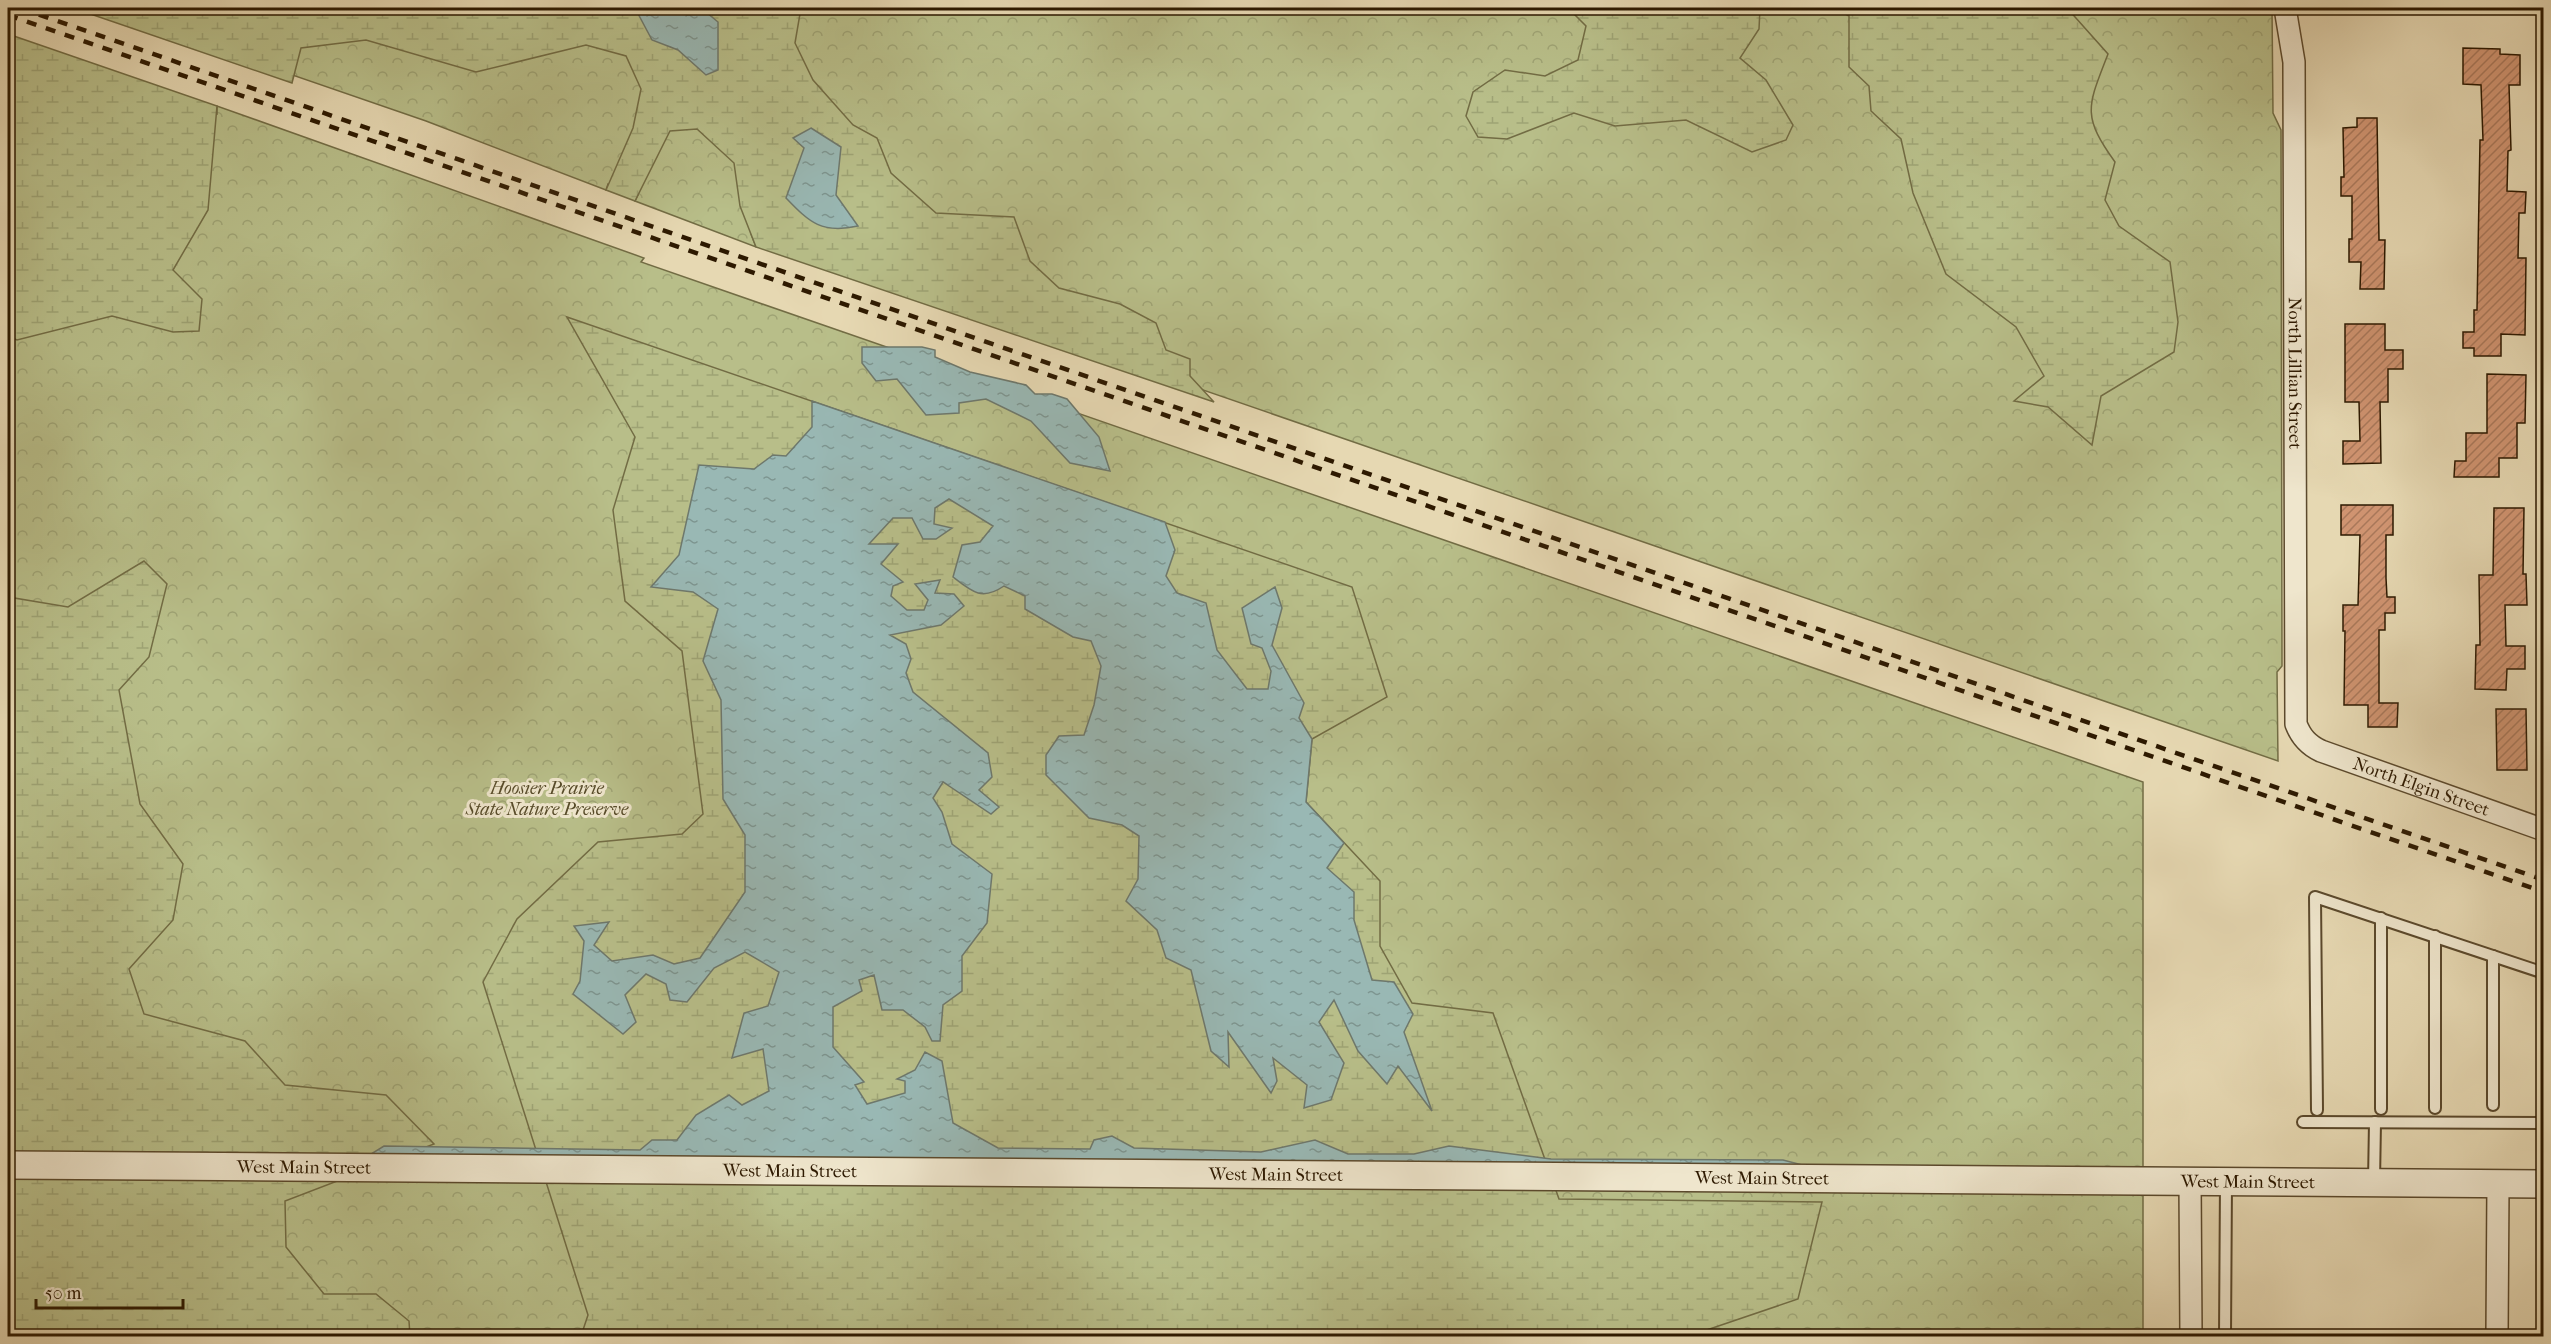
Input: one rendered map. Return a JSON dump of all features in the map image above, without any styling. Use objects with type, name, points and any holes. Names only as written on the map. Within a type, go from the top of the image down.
[{"type":"street","name":"North Lillian Street","points":[[2285,8],[2294,62],[2295,712],[2296,724],[2303,738]]},
{"type":"street","name":"North Elgin Street","points":[[2303,738],[2321,752],[2544,830]]},
{"type":"street","name":"West Main Street","points":[[8,1165],[2544,1184]]},
{"type":"street","points":[[2190,1180],[2191,1336]]},
{"type":"street","points":[[2497,1336],[2498,1184]]},
{"type":"lane","points":[[2317,1110],[2315,897],[2544,973]]},
{"type":"lane","points":[[2381,918],[2381,1109]]},
{"type":"lane","points":[[2435,936],[2435,1108]]},
{"type":"lane","points":[[2493,956],[2493,1105]]},
{"type":"lane","points":[[2303,1122],[2544,1124]]},
{"type":"lane","points":[[2374,1182],[2375,1122]]},
{"type":"lane","points":[[2225,1336],[2226,1181]]},
{"type":"green space","points":[[73,8],[801,8],[795,43],[813,80],[853,125],[877,138],[891,173],[936,213],[1014,217],[1030,261],[1059,288],[1120,304],[1156,323],[1166,350],[1190,359],[1190,376],[1214,402],[756,247],[740,206],[734,163],[697,129],[670,131],[635,201],[606,190],[633,128],[641,89],[626,56],[586,45],[476,72],[366,40],[301,48],[292,83]]},
{"type":"green space","points":[[98,8],[2272,8],[2273,113],[2281,130],[2282,666],[2277,672],[2278,761],[751,234],[756,247],[635,201],[638,195],[608,184],[606,190],[426,121]]},
{"type":"green space","points":[[1568,8],[1760,8],[1759,29],[1740,58],[1766,80],[1793,125],[1786,140],[1752,152],[1686,120],[1615,126],[1574,113],[1507,139],[1478,137],[1466,116],[1473,92],[1505,70],[1545,76],[1578,60],[1586,26]]},
{"type":"green space","points":[[1835,8],[2067,8],[2108,54],[2092,99],[2091,110],[2097,133],[2115,162],[2105,200],[2119,226],[2170,262],[2178,322],[2174,352],[2101,396],[2092,445],[2048,407],[2014,401],[2044,376],[2016,327],[1946,274],[1913,193],[1901,139],[1871,111],[1869,86],[1849,67],[1849,16]]},
{"type":"green space","points":[[8,34],[217,106],[208,210],[173,270],[202,299],[199,331],[173,332],[112,316],[17,340],[8,336]]},
{"type":"green space","name":"Hoosier Prairie State Nature Preserve","points":[[8,42],[217,114],[217,106],[644,258],[641,262],[2143,782],[2143,1336],[8,1336]]},
{"type":"green space","points":[[567,317],[1352,587],[1387,697],[1312,739],[1306,802],[1380,881],[1380,946],[1412,1003],[1493,1013],[1559,1199],[1822,1202],[1798,1299],[1689,1336],[581,1336],[588,1315],[483,982],[517,919],[598,842],[682,834],[703,814],[682,651],[625,601],[613,510],[635,437]]},
{"type":"green space","points":[[144,561],[167,584],[149,657],[119,690],[140,804],[183,864],[173,920],[129,969],[144,1014],[245,1041],[285,1085],[386,1095],[434,1144],[285,1201],[286,1247],[324,1294],[376,1294],[409,1321],[410,1336],[8,1336],[8,597],[68,607]]},
{"type":"water","points":[[635,8],[701,8],[718,22],[718,70],[706,75],[678,50],[652,40]]},
{"type":"water","points":[[811,128],[841,147],[836,195],[858,226],[835,229],[818,224],[802,214],[786,198],[804,148],[793,138]]},
{"type":"water","points":[[862,347],[922,347],[935,350],[935,357],[970,372],[1026,385],[1035,394],[1052,394],[1067,399],[1099,437],[1110,471],[1070,463],[1031,421],[986,399],[959,403],[959,413],[926,415],[897,379],[876,381],[862,363]]},
{"type":"water","points":[[812,401],[1165,522],[1175,550],[1166,576],[1177,593],[1206,603],[1217,650],[1247,689],[1268,689],[1271,671],[1262,648],[1251,644],[1242,608],[1275,587],[1282,608],[1272,645],[1304,703],[1299,718],[1312,739],[1306,802],[1344,843],[1327,868],[1354,892],[1354,920],[1372,980],[1394,982],[1413,1014],[1404,1032],[1432,1111],[1398,1066],[1387,1084],[1358,1051],[1334,1000],[1319,1022],[1344,1063],[1331,1100],[1304,1108],[1307,1085],[1273,1058],[1277,1081],[1271,1093],[1228,1032],[1229,1067],[1211,1051],[1191,970],[1166,958],[1157,930],[1126,901],[1138,879],[1139,836],[1122,825],[1089,818],[1046,775],[1046,755],[1059,736],[1084,735],[1094,705],[1101,666],[1091,641],[1073,637],[1025,609],[1025,596],[1004,586],[989,593],[977,593],[953,577],[962,545],[980,542],[993,526],[949,499],[935,508],[934,524],[952,528],[936,539],[923,539],[912,518],[893,518],[869,544],[898,544],[881,564],[903,582],[893,586],[891,596],[907,610],[924,610],[928,600],[915,584],[940,580],[935,593],[954,594],[964,606],[941,625],[890,635],[906,644],[911,659],[906,673],[913,692],[988,753],[992,777],[979,790],[999,807],[991,814],[943,782],[933,798],[942,812],[952,844],[992,874],[987,923],[962,956],[962,991],[943,1005],[940,1041],[932,1041],[925,1027],[903,1010],[882,1010],[874,975],[859,980],[862,991],[833,1007],[833,1047],[864,1082],[855,1085],[867,1104],[905,1093],[905,1081],[897,1079],[915,1070],[925,1052],[942,1061],[953,1123],[998,1148],[1090,1149],[1094,1140],[1112,1136],[1134,1148],[1261,1152],[1315,1140],[1348,1154],[1414,1154],[1449,1146],[1551,1159],[1783,1160],[1810,1167],[371,1154],[384,1146],[640,1150],[652,1140],[677,1140],[696,1115],[729,1095],[742,1105],[769,1091],[763,1049],[732,1058],[744,1013],[768,1006],[779,972],[745,952],[714,968],[687,1002],[670,1000],[666,984],[646,974],[625,995],[636,1022],[623,1034],[573,994],[580,981],[584,941],[574,926],[609,922],[594,945],[612,961],[653,955],[674,964],[700,958],[745,892],[745,835],[723,799],[721,700],[703,661],[718,609],[693,592],[651,587],[679,555],[699,465],[754,469],[773,455],[786,456],[812,427]]},
{"type":"building","points":[[2463,48],[2500,49],[2500,54],[2520,55],[2520,85],[2509,85],[2511,150],[2508,151],[2507,191],[2526,192],[2525,213],[2519,213],[2518,258],[2526,258],[2525,335],[2501,334],[2501,356],[2474,356],[2474,348],[2463,348],[2463,332],[2474,332],[2474,310],[2477,310],[2480,140],[2483,140],[2481,85],[2463,84]]},
{"type":"building","points":[[2357,118],[2377,118],[2379,240],[2385,240],[2384,289],[2360,289],[2361,262],[2349,262],[2349,239],[2352,239],[2352,196],[2341,196],[2341,177],[2344,177],[2343,128],[2357,127]]},
{"type":"building","points":[[2345,324],[2385,324],[2385,350],[2403,350],[2403,369],[2388,369],[2388,402],[2380,402],[2381,463],[2343,464],[2343,441],[2360,441],[2359,402],[2345,402]]},
{"type":"building","points":[[2487,374],[2526,375],[2525,423],[2517,423],[2517,458],[2499,458],[2499,477],[2454,477],[2455,461],[2466,461],[2466,433],[2487,433]]},
{"type":"building","points":[[2341,505],[2393,505],[2393,535],[2386,535],[2386,578],[2387,597],[2395,597],[2395,613],[2385,613],[2385,630],[2379,630],[2379,703],[2398,703],[2397,727],[2368,727],[2368,705],[2344,705],[2343,605],[2358,605],[2360,535],[2341,535]]},
{"type":"building","points":[[2494,508],[2524,508],[2523,574],[2526,574],[2527,605],[2505,605],[2506,646],[2525,646],[2525,669],[2507,669],[2506,690],[2475,689],[2476,645],[2480,645],[2479,575],[2493,575]]},
{"type":"building","points":[[2496,709],[2526,709],[2527,770],[2497,770]]},
{"type":"railway","points":[[20,8],[2544,880]]},
{"type":"railway","points":[[8,15],[2544,892]]}]
